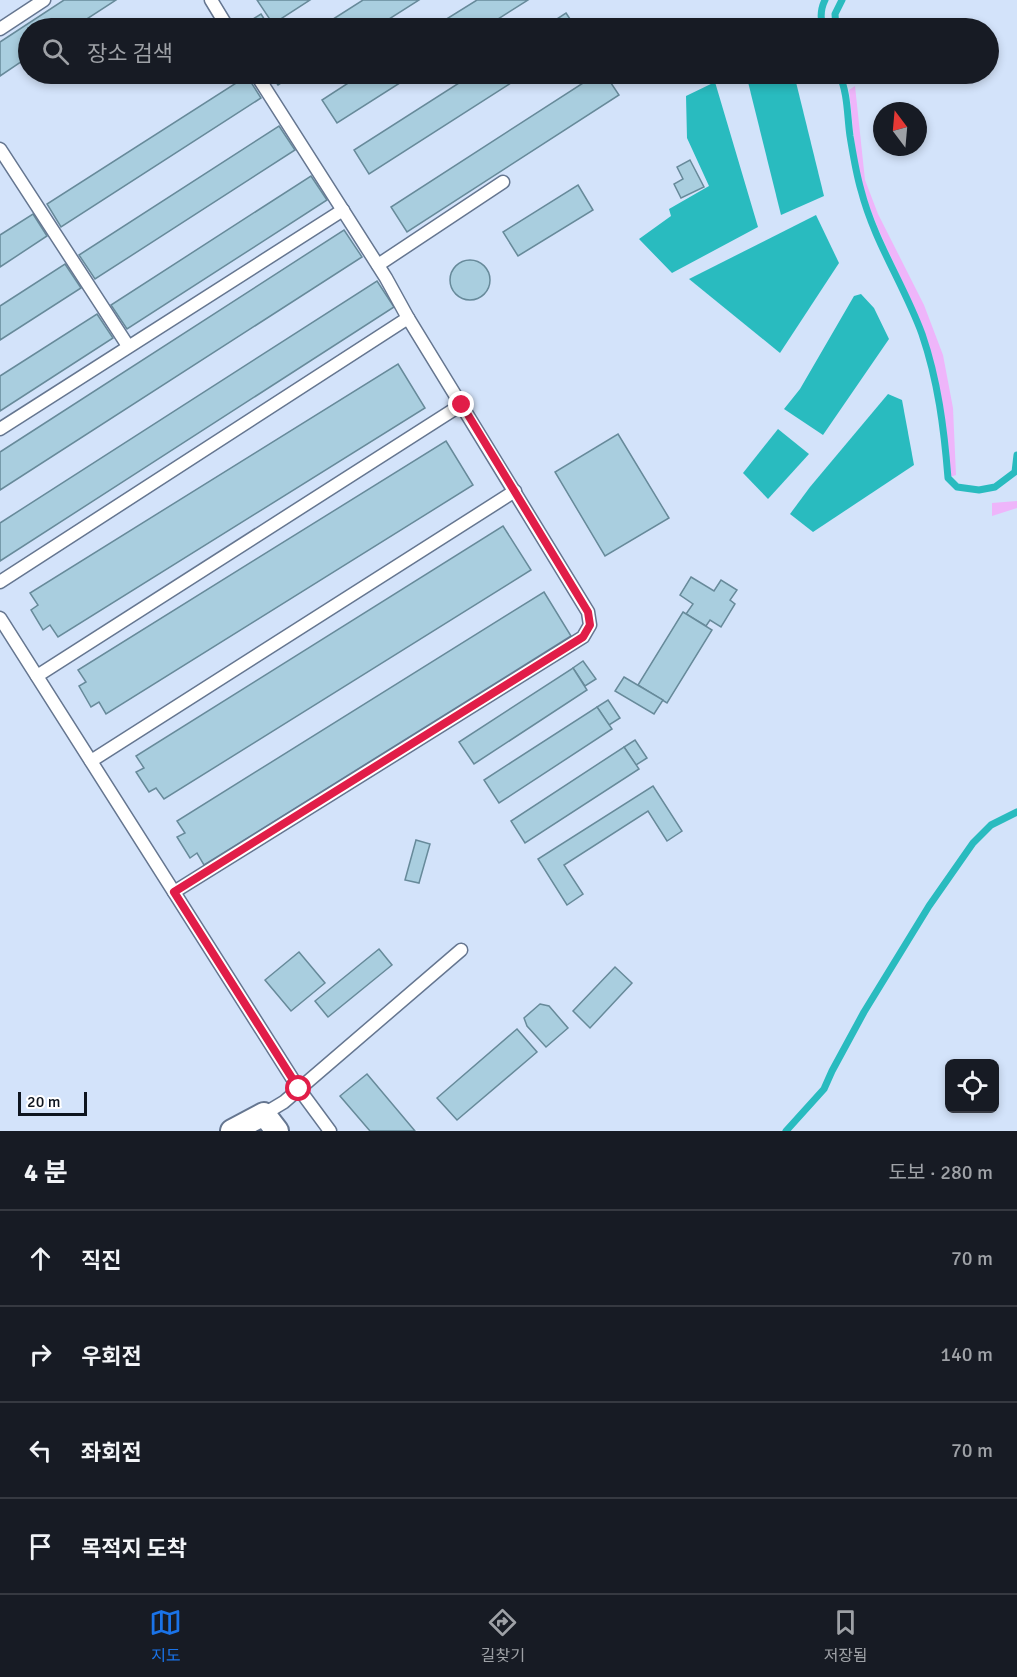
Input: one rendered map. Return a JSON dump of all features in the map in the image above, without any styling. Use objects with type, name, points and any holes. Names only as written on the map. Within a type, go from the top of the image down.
[{"type":"street","points":[[232,1131],[271,1123]]},
{"type":"lane","points":[[0,29],[44,0]]},
{"type":"lane","points":[[211,0],[222,18]]},
{"type":"lane","points":[[174,892],[583,637],[590,625],[588,612],[515,491],[408,318],[378,265],[262,84]]},
{"type":"lane","points":[[0,149],[128,346]]},
{"type":"lane","points":[[378,265],[503,182]]},
{"type":"lane","points":[[0,429],[343,210]]},
{"type":"lane","points":[[0,582],[408,318]]},
{"type":"lane","points":[[37,676],[462,405]]},
{"type":"lane","points":[[91,761],[515,491]]},
{"type":"lane","points":[[0,618],[299,1089],[330,1131]]},
{"type":"lane","points":[[271,1123],[284,1102],[461,950]]},
{"type":"shaded area","points":[[716,84],[758,227],[672,273],[639,239],[671,216],[669,209],[709,186],[687,138],[686,96]]},
{"type":"shaded area","points":[[748,84],[796,84],[824,196],[781,215]]},
{"type":"shaded area","points":[[855,86],[865,180],[878,214],[924,305],[943,355],[953,408],[956,475],[950,477],[942,404],[930,351],[917,315],[877,227],[861,178],[849,90]]},
{"type":"shaded area","points":[[816,215],[839,263],[780,353],[689,279]]},
{"type":"shaded area","points":[[861,294],[874,308],[889,339],[823,435],[784,409],[800,389],[854,296]]},
{"type":"shaded area","points":[[888,394],[902,400],[914,465],[813,532],[790,514]]},
{"type":"shaded area","points":[[778,429],[809,454],[768,499],[743,473]]},
{"type":"shaded area","points":[[1017,501],[1017,508],[992,516],[992,503]]},
{"type":"building","points":[[64,0],[116,0],[88,18],[37,18]]},
{"type":"building","points":[[257,0],[310,0],[282,18],[269,18]]},
{"type":"building","points":[[363,0],[419,0],[391,18],[335,18]]},
{"type":"building","points":[[477,0],[528,0],[500,18],[448,18]]},
{"type":"building","points":[[566,13],[569,18],[558,18]]},
{"type":"building","points":[[18,30],[18,64],[0,76],[0,42]]},
{"type":"building","points":[[234,84],[252,84],[261,98],[61,227],[47,204]]},
{"type":"building","points":[[347,84],[398,84],[337,123],[322,100]]},
{"type":"building","points":[[457,84],[509,84],[369,174],[354,150]]},
{"type":"building","points":[[582,84],[612,84],[619,95],[407,232],[391,207]]},
{"type":"building","points":[[279,126],[295,150],[95,279],[79,255]]},
{"type":"building","points":[[690,160],[704,187],[681,198],[674,184],[683,179],[677,167]]},
{"type":"building","points":[[311,176],[327,200],[127,329],[111,305]]},
{"type":"building","points":[[578,185],[593,210],[518,256],[503,232]]},
{"type":"building","points":[[33,214],[47,236],[0,267],[0,235]]},
{"type":"building","points":[[344,230],[362,257],[0,490],[0,452]]},
{"type":"building","points":[[470,260],[478,261],[484,266],[489,272],[489,288],[484,294],[478,299],[470,300],[462,299],[456,294],[451,288],[450,280],[451,272],[456,266],[462,261]]},
{"type":"building","points":[[65,264],[81,288],[0,340],[0,306]]},
{"type":"building","points":[[377,281],[394,307],[0,561],[0,523]]},
{"type":"building","points":[[97,314],[113,338],[0,411],[0,376]]},
{"type":"building","points":[[398,364],[425,408],[58,637],[50,625],[43,630],[31,610],[38,605],[30,593]]},
{"type":"building","points":[[618,434],[669,518],[605,556],[555,472]]},
{"type":"building","points":[[446,441],[473,485],[106,714],[99,702],[91,707],[79,686],[86,682],[78,670]]},
{"type":"building","points":[[503,526],[531,570],[164,799],[156,788],[149,792],[136,772],[144,768],[136,756]]},
{"type":"building","points":[[691,577],[714,591],[721,580],[737,590],[730,600],[735,604],[721,627],[710,620],[706,626],[686,614],[693,604],[680,595]]},
{"type":"building","points":[[544,592],[571,636],[204,865],[197,853],[190,858],[177,837],[185,833],[177,821]]},
{"type":"building","points":[[683,612],[712,630],[667,703],[638,685]]},
{"type":"building","points":[[583,661],[596,679],[585,686],[573,668]]},
{"type":"building","points":[[573,668],[587,690],[474,764],[459,742]]},
{"type":"building","points":[[624,677],[663,700],[654,714],[615,691]]},
{"type":"building","points":[[608,700],[620,718],[609,725],[597,707]]},
{"type":"building","points":[[597,707],[612,729],[499,803],[484,780]]},
{"type":"building","points":[[635,740],[647,758],[636,765],[624,747]]},
{"type":"building","points":[[624,747],[639,769],[525,843],[511,821]]},
{"type":"building","points":[[653,786],[682,831],[667,841],[648,811],[564,865],[583,894],[567,905],[538,859]]},
{"type":"building","points":[[416,840],[430,844],[419,883],[405,880]]},
{"type":"building","points":[[379,949],[392,965],[328,1017],[315,1001]]},
{"type":"building","points":[[299,952],[325,983],[291,1011],[265,980]]},
{"type":"building","points":[[615,967],[632,983],[590,1028],[573,1011]]},
{"type":"building","points":[[540,1004],[549,1006],[568,1028],[546,1047],[527,1026],[524,1018]]},
{"type":"building","points":[[517,1029],[537,1052],[457,1120],[437,1098]]},
{"type":"building","points":[[367,1074],[415,1131],[370,1131],[340,1096]]},
{"type":"waterway","points":[[821,18],[825,0]]},
{"type":"waterway","points":[[835,18],[842,0]]},
{"type":"waterway","points":[[843,84],[859,184],[873,227],[915,316],[928,352],[945,441],[948,478],[957,487],[979,490],[995,487],[1015,472],[1017,455]]},
{"type":"waterway","points":[[786,1131],[824,1089],[864,1012],[929,906],[973,843],[991,825],[1017,812]]},
{"type":"route","points":[[299,1089],[174,892],[583,637],[590,625],[588,612],[462,405]]}]
